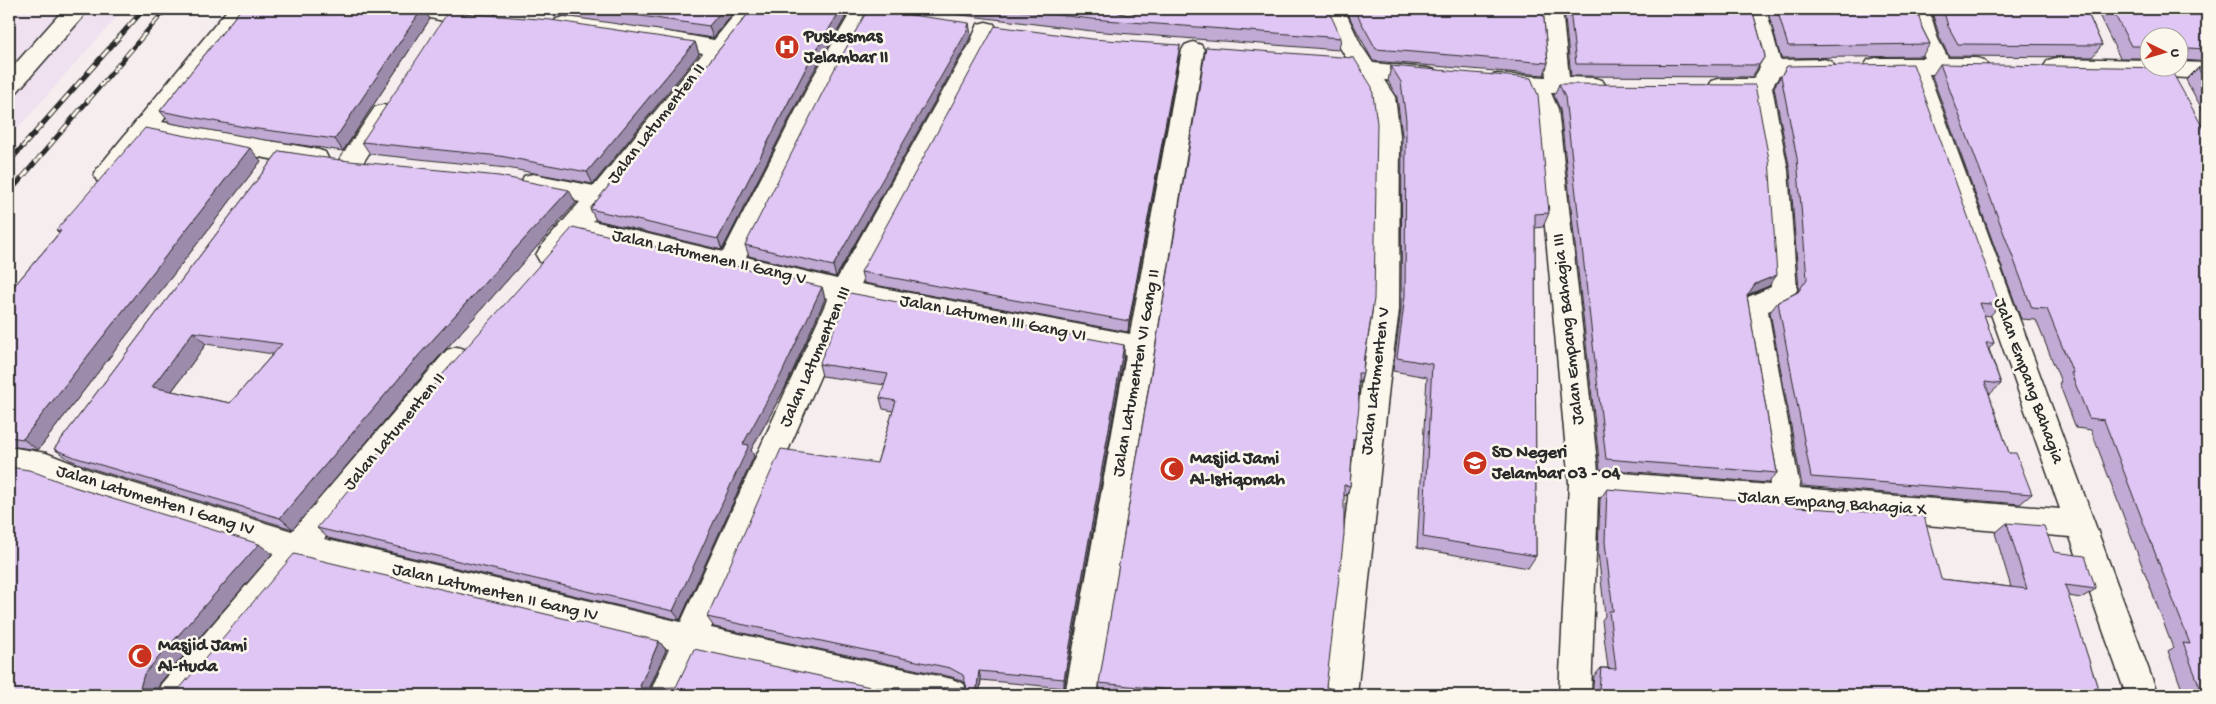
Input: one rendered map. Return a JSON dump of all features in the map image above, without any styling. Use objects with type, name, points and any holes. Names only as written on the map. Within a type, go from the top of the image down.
[{"type":"street","points":[[9,86],[74,13],[75,9]]},
{"type":"street","points":[[95,190],[240,9]]},
{"type":"street","points":[[424,9],[442,23],[508,18]]},
{"type":"street","name":"Jalan Latumenten II","points":[[529,276],[600,196],[751,9]]},
{"type":"street","name":"Jalan Latumenten V","points":[[1333,9],[1362,66],[1383,97],[1388,135],[1386,310],[1341,695]]},
{"type":"street","name":"Jalan Empang Bahagia III","points":[[1551,9],[1546,109],[1563,261],[1584,483],[1575,695]]},
{"type":"street","points":[[1755,9],[1764,47],[1776,170],[1784,290],[1777,300],[1758,303],[1754,307],[1788,502]]},
{"type":"street","name":"Jalan Empang Bahagia","points":[[1918,9],[1928,39],[1927,66],[2080,524],[2142,695]]},
{"type":"street","points":[[730,263],[825,76],[854,10],[929,21]]},
{"type":"street","points":[[548,22],[607,28],[718,48]]},
{"type":"street","name":"Jalan Latumenten III","points":[[665,695],[844,290],[981,43],[986,29]]},
{"type":"street","points":[[2100,44],[2110,66]]},
{"type":"street","name":"Jalan Latumenten VI Gang II","points":[[1081,695],[1193,50]]},
{"type":"street","points":[[1332,59],[1362,66],[1451,78]]},
{"type":"street","points":[[1702,87],[1853,67],[2000,66]]},
{"type":"street","points":[[2030,66],[2138,67]]},
{"type":"street","points":[[2188,70],[2207,71]]},
{"type":"street","points":[[2172,78],[2181,93]]},
{"type":"street","points":[[1480,80],[1547,86],[1616,86]]},
{"type":"street","points":[[350,164],[393,97]]},
{"type":"street","points":[[144,128],[350,164],[379,166]]},
{"type":"street","points":[[266,175],[283,153]]},
{"type":"street","points":[[507,179],[600,196]]},
{"type":"street","name":"Jalan Latumenen II Gang V","points":[[574,226],[844,290]]},
{"type":"street","name":"Jalan Latumen III Gang VI","points":[[844,290],[1141,347]]},
{"type":"street","name":"Jalan Latumenten II","points":[[173,695],[300,547],[472,341]]},
{"type":"street","points":[[46,466],[64,443]]},
{"type":"street","name":"Jalan Latumenten I Gang IV","points":[[9,460],[46,466],[90,483],[300,547]]},
{"type":"street","name":"Jalan Empang Bahagia X","points":[[1584,483],[1788,502],[2080,524]]},
{"type":"street","name":"Jalan Latumenten II Gang IV","points":[[300,547],[691,639],[952,695]]},
{"type":"shaded area","points":[[9,9],[124,9],[9,138]]},
{"type":"building","points":[[241,9],[422,9],[335,139],[250,128],[160,111]]},
{"type":"building","points":[[594,9],[723,9],[709,26]]},
{"type":"building","points":[[752,9],[841,9],[808,64],[718,239],[590,209]]},
{"type":"building","points":[[868,9],[969,23],[967,31],[833,266],[745,245],[836,66]]},
{"type":"building","points":[[1007,9],[1116,9],[1119,13],[1128,15],[1136,13],[1137,9],[1328,9],[1341,38],[1092,19]]},
{"type":"building","points":[[1354,9],[1543,9],[1548,63],[1376,49]]},
{"type":"building","points":[[1570,9],[1752,9],[1765,56],[1759,65],[1576,64]]},
{"type":"building","points":[[1777,9],[1917,9],[1922,28],[1930,44],[1788,46]]},
{"type":"building","points":[[1943,9],[2086,9],[2102,45],[1958,44],[1948,26]]},
{"type":"building","points":[[2112,9],[2207,9],[2207,49],[2189,48],[2188,51],[2188,28],[2138,28],[2138,46],[2131,46]]},
{"type":"building","points":[[448,12],[551,20],[695,42],[587,172],[500,156],[362,142]]},
{"type":"building","points":[[995,26],[1092,39],[1180,45],[1129,321],[861,272]]},
{"type":"building","points":[[1206,47],[1354,58],[1372,87],[1377,123],[1374,299],[1364,355],[1363,373],[1358,373],[1359,407],[1355,439],[1353,439],[1350,486],[1344,485],[1344,535],[1326,687],[1333,689],[1333,695],[1221,695],[1099,683]]},
{"type":"building","points":[[1913,64],[2000,305],[1980,303],[1994,343],[1986,343],[2001,384],[1985,382],[2009,453],[2016,453],[2032,494],[1811,477],[1778,302],[1798,292],[1807,279],[1797,158],[1781,76],[1787,66]]},
{"type":"building","points":[[1940,64],[2138,67],[2138,78],[2176,78],[2207,135],[2207,695],[2203,695],[2183,643],[2190,644],[2104,420],[2089,418],[2047,309],[2032,308]]},
{"type":"building","points":[[1391,66],[1531,78],[1538,95],[1549,213],[1535,214],[1536,556],[1423,537],[1432,364],[1397,358],[1405,296],[1406,120],[1401,82]]},
{"type":"building","points":[[2198,68],[2207,68],[2207,85]]},
{"type":"building","points":[[1559,84],[1755,85],[1769,159],[1777,275],[1755,284],[1747,296],[1777,473],[1606,459],[1565,97]]},
{"type":"building","points":[[145,128],[250,148],[23,439],[9,437],[9,292],[61,231],[56,230]]},
{"type":"building","points":[[279,151],[340,160],[499,176],[569,190],[419,355],[280,518],[77,458],[54,449]],"holes":[[[193,332],[282,344],[230,403],[152,387]]]},
{"type":"building","points":[[573,227],[822,287],[780,377],[743,444],[749,445],[673,611],[317,528],[442,375]]},
{"type":"building","points":[[850,293],[1124,345],[1064,679],[979,671],[976,695],[9,695],[9,467],[29,470],[74,487],[259,544],[144,674],[140,688],[180,688],[294,554],[659,641],[640,686],[641,688],[676,687],[694,649],[875,688],[967,688],[963,675],[950,668],[707,617],[781,449],[877,463],[896,401],[880,398],[888,374],[819,364]]},
{"type":"building","points":[[1607,489],[1789,504],[1797,507],[1924,516],[1941,579],[2027,589],[2007,523],[2044,526],[2054,552],[2085,556],[2096,589],[2065,585],[2100,695],[1600,695],[1601,668],[1616,669],[1609,611],[1613,611],[1605,542]]},
{"type":"railway","points":[[9,162],[144,9]]},
{"type":"railway","points":[[9,193],[166,9]]},
{"type":"place","name":"Puskesmas Jelambar II","points":[[787,47]]},
{"type":"place","name":"SD Negeri Jelambar 03 - 04","points":[[1475,463]]},
{"type":"place","name":"Masjid Jami Al-Istiqomah","points":[[1172,469]]},
{"type":"place","name":"Masjid Jami Al-Huda","points":[[140,656]]}]
